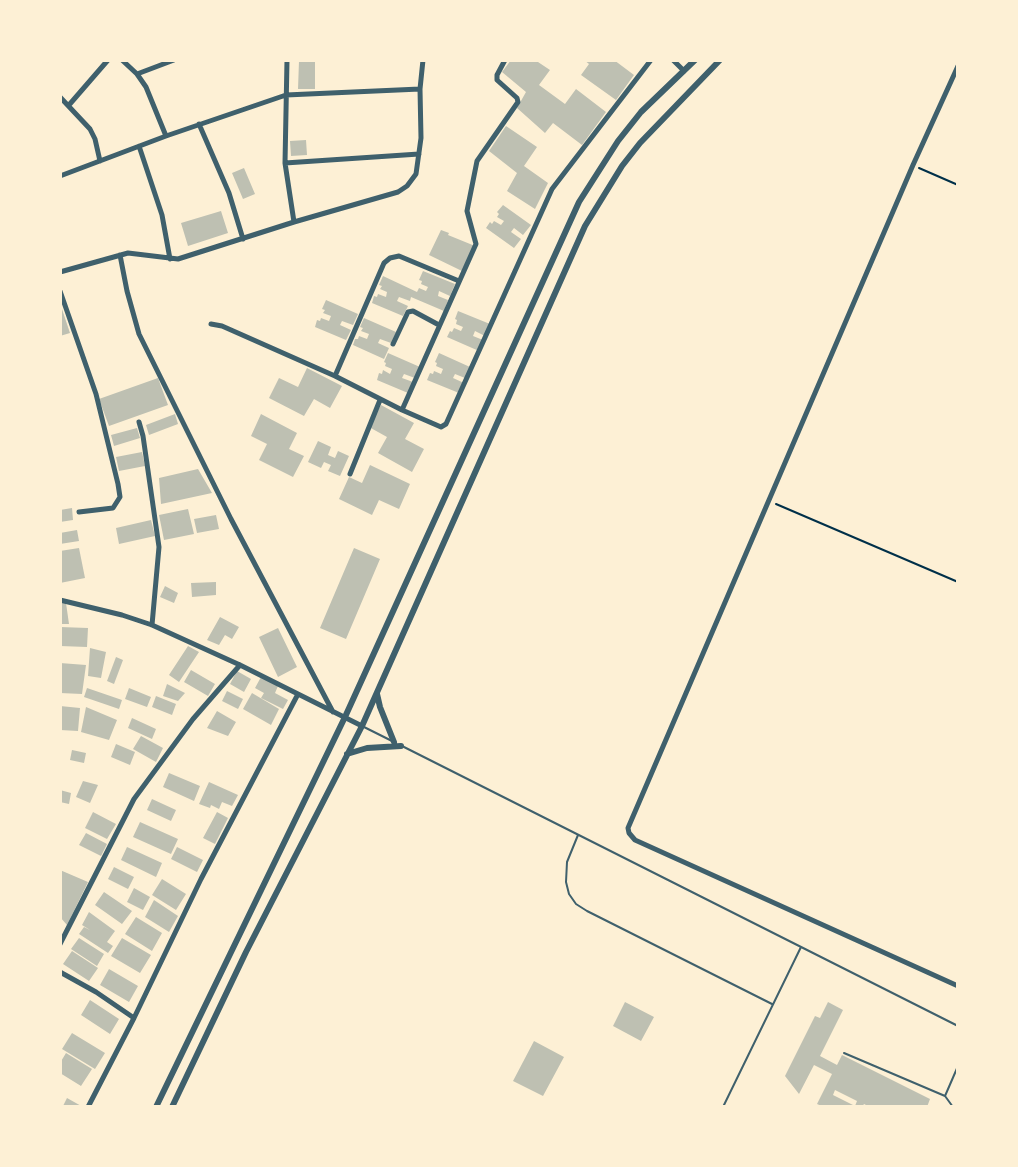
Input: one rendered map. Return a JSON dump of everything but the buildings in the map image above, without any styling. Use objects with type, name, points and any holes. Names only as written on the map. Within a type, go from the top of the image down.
[{"type":"street","points":[[69,105],[108,60]]},
{"type":"street","points":[[122,60],[137,74],[146,87],[166,136]]},
{"type":"street","points":[[137,74],[174,60]]},
{"type":"street","points":[[287,60],[285,163],[294,222]]},
{"type":"street","points":[[60,272],[120,255],[136,253],[170,259],[188,256],[399,192],[412,182],[416,174],[423,60]]},
{"type":"street","points":[[402,410],[476,244],[467,211],[477,161],[518,102],[517,98],[497,80],[497,75],[505,60]]},
{"type":"street","points":[[211,324],[226,327],[439,426],[446,424],[552,189],[651,60]]},
{"type":"street","points":[[672,60],[684,71]]},
{"type":"street","points":[[156,1107],[345,717],[579,202],[618,141],[641,112],[695,60]]},
{"type":"street","points":[[172,1107],[246,952],[362,726],[585,226],[622,166],[640,143],[720,60]]},
{"type":"street","points":[[958,66],[913,165],[628,828],[635,840],[958,986]]},
{"type":"street","points":[[60,176],[199,124],[286,95],[420,89]]},
{"type":"street","points":[[60,97],[90,129],[100,161]]},
{"type":"street","points":[[199,124],[229,194],[243,239]]},
{"type":"street","points":[[139,146],[162,215],[170,259]]},
{"type":"street","points":[[285,163],[419,154]]},
{"type":"street","points":[[120,255],[139,334],[231,519],[333,712]]},
{"type":"street","points":[[334,376],[384,262],[394,256],[403,258],[459,281]]},
{"type":"street","points":[[60,291],[96,394],[120,497],[113,508],[79,512]]},
{"type":"street","points":[[393,344],[408,312],[413,311],[439,325]]},
{"type":"street","points":[[350,474],[380,400]]},
{"type":"street","points":[[139,422],[159,547],[152,626]]},
{"type":"street","points":[[60,600],[122,615],[152,626],[240,665],[362,726]]},
{"type":"street","points":[[60,944],[134,799],[193,719],[240,665]]},
{"type":"street","points":[[88,1107],[201,879],[298,694]]},
{"type":"street","points":[[347,754],[367,748],[398,744],[376,694]]},
{"type":"street","points":[[60,972],[96,992],[134,1018]]},
{"type":"lane","points":[[362,726],[958,1026]]},
{"type":"lane","points":[[578,835],[567,862],[566,882],[569,894],[576,904],[772,1004]]},
{"type":"lane","points":[[723,1107],[801,947]]},
{"type":"lane","points":[[844,1053],[945,1096],[953,1107]]},
{"type":"lane","points":[[945,1096],[958,1066]]},
{"type":"path","points":[[913,165],[958,185]]},
{"type":"path","points":[[769,501],[958,582]]}]
